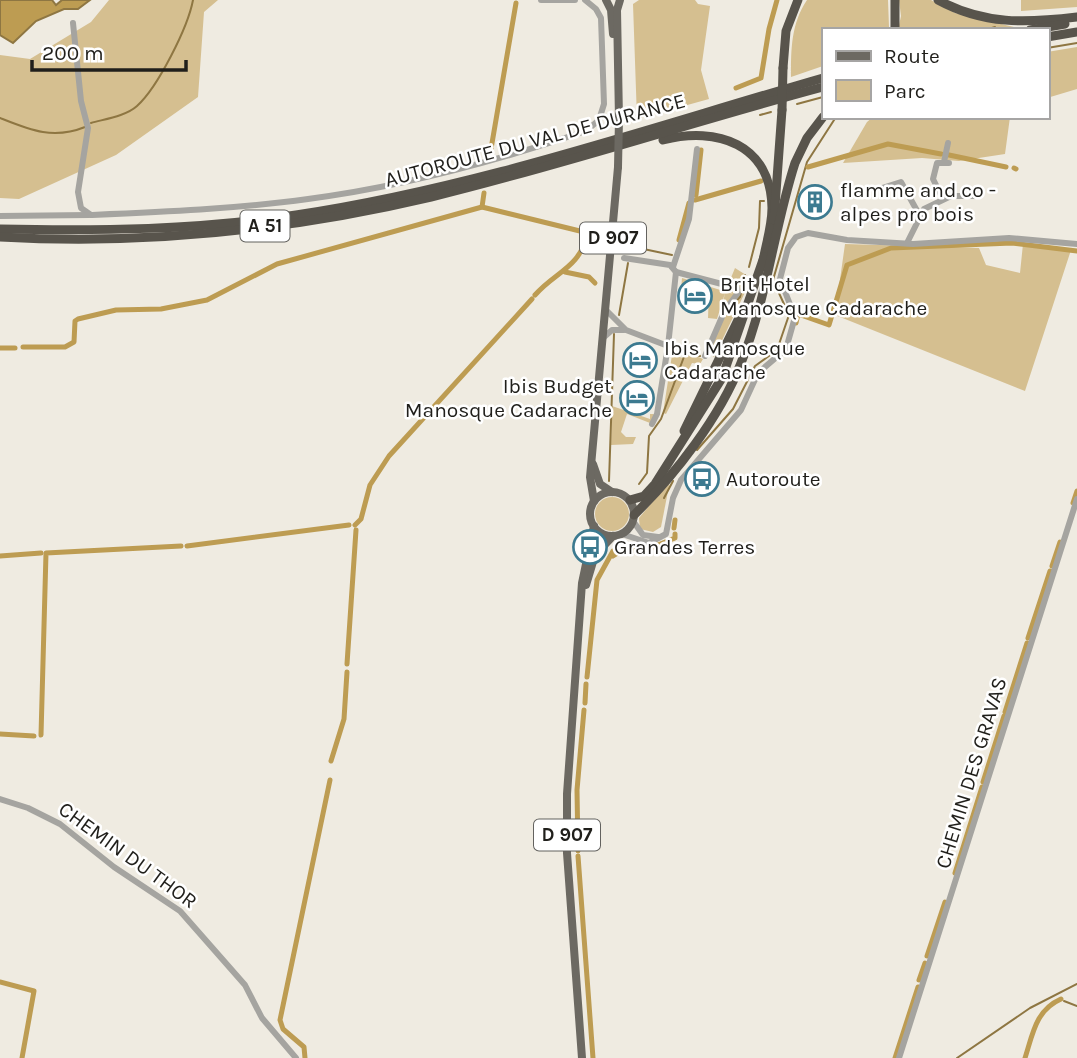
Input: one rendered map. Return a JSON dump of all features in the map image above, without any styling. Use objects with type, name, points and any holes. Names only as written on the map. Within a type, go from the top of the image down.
[{"type":"highway","points":[[774,241],[781,194],[785,68],[790,33],[800,0]]},
{"type":"highway","points":[[895,0],[895,28]]},
{"type":"highway","points":[[938,0],[965,13],[995,21],[1077,20]]},
{"type":"highway","points":[[1039,28],[1077,20]]},
{"type":"highway","points":[[1049,37],[1077,32]]},
{"type":"highway","name":"AUTOROUTE DU VAL DE DURANCE","points":[[0,229],[190,227],[297,215],[358,204],[508,170],[822,75]]},
{"type":"highway","name":"AUTOROUTE DU VAL DE DURANCE","points":[[0,237],[138,237],[243,229],[399,204],[526,173],[822,87]]},
{"type":"highway","points":[[671,461],[729,363],[754,288],[778,197],[784,110]]},
{"type":"highway","points":[[634,518],[659,490],[733,384],[795,163],[811,132],[822,118]]},
{"type":"highway","points":[[526,173],[681,136],[725,138],[752,155],[768,182],[772,212],[762,263]]},
{"type":"highway","points":[[671,461],[754,288]]},
{"type":"highway","points":[[630,500],[648,494],[724,380],[737,349],[754,288]]},
{"type":"main road","name":"D 907","points":[[606,0],[611,10],[620,117]]},
{"type":"main road","name":"D 907","points":[[594,501],[590,477],[618,167],[620,117],[617,10],[620,0]]},
{"type":"main road","points":[[593,462],[600,484],[630,500],[634,518],[622,534],[613,536],[600,532],[594,526],[590,514],[594,501],[602,494],[612,492]]},
{"type":"main road","name":"D 907","points":[[582,1058],[566,832],[584,567],[594,526]]},
{"type":"main road","name":"D 907","points":[[581,612],[592,562],[601,546],[613,536]]},
{"type":"street","points":[[541,0],[575,0]]},
{"type":"street","points":[[0,216],[91,215],[226,208],[339,195],[439,173],[586,131],[601,116],[605,94],[601,18],[596,9],[584,0]]},
{"type":"street","points":[[73,23],[81,101],[89,128],[78,199],[82,209],[91,215]]},
{"type":"street","points":[[943,199],[933,176],[937,163],[947,162],[948,143]]},
{"type":"street","points":[[652,424],[668,346],[675,269],[689,219],[697,149]]},
{"type":"street","points":[[882,188],[901,182],[919,216]]},
{"type":"street","points":[[906,243],[924,209],[951,195],[979,196]]},
{"type":"street","points":[[622,534],[647,543],[664,536],[669,526],[673,498],[681,480],[741,410],[758,373],[786,349],[795,314],[780,279],[792,241],[808,233],[847,240],[906,243],[1009,238],[1077,244]]},
{"type":"street","points":[[624,258],[675,269],[738,290],[705,356]]},
{"type":"street","points":[[604,308],[613,320],[626,330],[668,346]]},
{"type":"street","points":[[602,339],[612,330],[626,330]]},
{"type":"street","name":"CHEMIN DES GRAVAS","points":[[899,1058],[1077,499]]},
{"type":"street","points":[[634,518],[639,531],[647,536],[664,536]]},
{"type":"street","name":"CHEMIN DU THOR","points":[[0,799],[28,808],[60,824],[114,867],[185,915],[245,985],[262,1018],[296,1058]]},
{"type":"green space","points":[[109,0],[218,0],[204,12],[198,97],[116,155],[19,199],[0,198],[0,55],[30,59],[91,22]]},
{"type":"green space","points":[[639,0],[695,0],[698,4],[710,6],[701,70],[709,99],[637,119],[633,4]]},
{"type":"green space","points":[[807,0],[888,0],[889,27],[822,28],[822,66],[791,77],[795,28]]},
{"type":"green space","points":[[899,0],[931,0],[955,13],[1014,27],[898,28],[901,16]]},
{"type":"green space","points":[[1021,0],[1077,0],[1077,7],[1021,11]]},
{"type":"green space","points":[[1077,47],[1077,89],[1049,97],[1049,52]]},
{"type":"green space","points":[[871,119],[1010,119],[1005,154],[959,161],[922,158],[843,163]]},
{"type":"green space","points":[[845,244],[979,248],[986,265],[1020,273],[1023,244],[1071,250],[1025,391],[835,315]]},
{"type":"green space","points":[[735,268],[746,275],[749,284],[714,357],[708,351],[739,288],[728,285]]},
{"type":"green space","points":[[682,278],[733,294],[728,291],[735,289],[736,294],[720,316],[725,293],[717,319],[708,318],[709,291],[683,289],[680,302]]},
{"type":"green space","points":[[684,351],[703,359],[700,364],[692,363],[666,414],[663,413],[672,355],[683,358]]},
{"type":"green space","points":[[612,406],[650,419],[650,414],[654,414],[650,423],[627,414],[621,432],[626,437],[636,437],[633,444],[611,445]]},
{"type":"green space","points":[[670,481],[661,527],[653,532],[640,529],[639,518]]},
{"type":"green space","points":[[612,497],[624,502],[629,514],[624,526],[612,531],[600,526],[595,514],[600,502]]},
{"type":"shaded area","points":[[0,0],[52,0],[56,5],[62,0],[90,0],[78,9],[64,9],[36,21],[13,43],[0,35]]},
{"type":"waterway","points":[[91,123],[127,112],[145,97],[171,56],[193,0]]},
{"type":"waterway","points":[[736,88],[761,78],[777,0]]},
{"type":"waterway","points":[[491,149],[516,3]]},
{"type":"waterway","points":[[1049,48],[1077,43]]},
{"type":"waterway","points":[[797,104],[822,97]]},
{"type":"waterway","points":[[760,115],[771,112]]},
{"type":"waterway","points":[[0,118],[42,132],[62,133],[85,127]]},
{"type":"waterway","points":[[697,450],[733,409],[755,366],[777,350],[789,315],[773,280],[807,162],[835,119]]},
{"type":"waterway","points":[[808,167],[888,144],[941,154]]},
{"type":"waterway","points":[[696,195],[701,150]]},
{"type":"waterway","points":[[949,155],[1006,167]]},
{"type":"waterway","points":[[695,200],[761,181]]},
{"type":"waterway","points":[[482,207],[484,193]]},
{"type":"waterway","points":[[749,267],[759,228],[760,201],[764,201]]},
{"type":"waterway","points":[[679,240],[689,203]]},
{"type":"waterway","points":[[23,347],[65,347],[74,342],[75,321],[78,319],[116,310],[161,309],[207,300],[277,264],[482,207],[588,233],[579,255],[535,295]]},
{"type":"waterway","points":[[796,323],[798,314],[829,325],[847,265],[891,248],[1012,243],[1077,251]]},
{"type":"waterway","points":[[629,252],[634,247],[672,255]]},
{"type":"waterway","points":[[619,315],[628,263]]},
{"type":"waterway","points":[[565,272],[589,277],[595,283]]},
{"type":"waterway","points":[[733,304],[740,297],[745,275]]},
{"type":"waterway","points":[[355,525],[361,519],[370,485],[389,456],[532,299]]},
{"type":"waterway","points":[[609,481],[614,334]]},
{"type":"waterway","points":[[0,348],[15,348]]},
{"type":"waterway","points":[[639,484],[647,473],[649,436],[661,419],[685,354],[700,356]]},
{"type":"waterway","points":[[664,498],[673,481]]},
{"type":"waterway","points":[[1073,503],[1077,491]]},
{"type":"waterway","points":[[674,528],[675,520]]},
{"type":"waterway","points":[[187,546],[349,525]]},
{"type":"waterway","points":[[347,664],[356,530]]},
{"type":"waterway","points":[[613,556],[621,551],[648,549],[675,538],[675,534]]},
{"type":"waterway","points":[[1052,566],[1060,542]]},
{"type":"waterway","points":[[41,735],[46,553],[181,546]]},
{"type":"waterway","points":[[587,677],[597,580],[613,551]]},
{"type":"waterway","points":[[0,556],[41,553]]},
{"type":"waterway","points":[[1028,638],[1050,571]]},
{"type":"waterway","points":[[1005,712],[1027,643]]},
{"type":"waterway","points":[[331,761],[344,719],[347,672]]},
{"type":"waterway","points":[[585,703],[586,684]]},
{"type":"waterway","points":[[578,851],[577,790],[584,710]]},
{"type":"waterway","points":[[983,782],[1004,716]]},
{"type":"waterway","points":[[0,734],[34,736]]},
{"type":"waterway","points":[[305,1058],[304,1047],[283,1029],[280,1020],[330,780]]},
{"type":"waterway","points":[[955,873],[982,787]]},
{"type":"waterway","points":[[578,856],[593,1058]]},
{"type":"waterway","points":[[927,956],[945,902]]},
{"type":"waterway","points":[[919,980],[925,963]]},
{"type":"waterway","points":[[0,982],[34,991],[22,1058]]},
{"type":"waterway","points":[[957,1058],[1030,1008],[1077,984]]},
{"type":"waterway","points":[[895,1058],[918,987]]},
{"type":"waterway","points":[[1025,1058],[1033,1031],[1041,1016],[1061,999]]},
{"type":"waterway","points":[[1064,1001],[1077,1006]]},
{"type":"place","name":"flamme and co - alpes pro bois","points":[[815,202]]},
{"type":"place","name":"Brit Hotel Manosque Cadarache","points":[[695,296]]},
{"type":"place","name":"Ibis Manosque Cadarache","points":[[640,360]]},
{"type":"place","name":"Ibis Budget Manosque Cadarache","points":[[637,398]]},
{"type":"place","name":"Autoroute","points":[[702,479]]},
{"type":"place","name":"Grandes Terres","points":[[590,547]]}]
